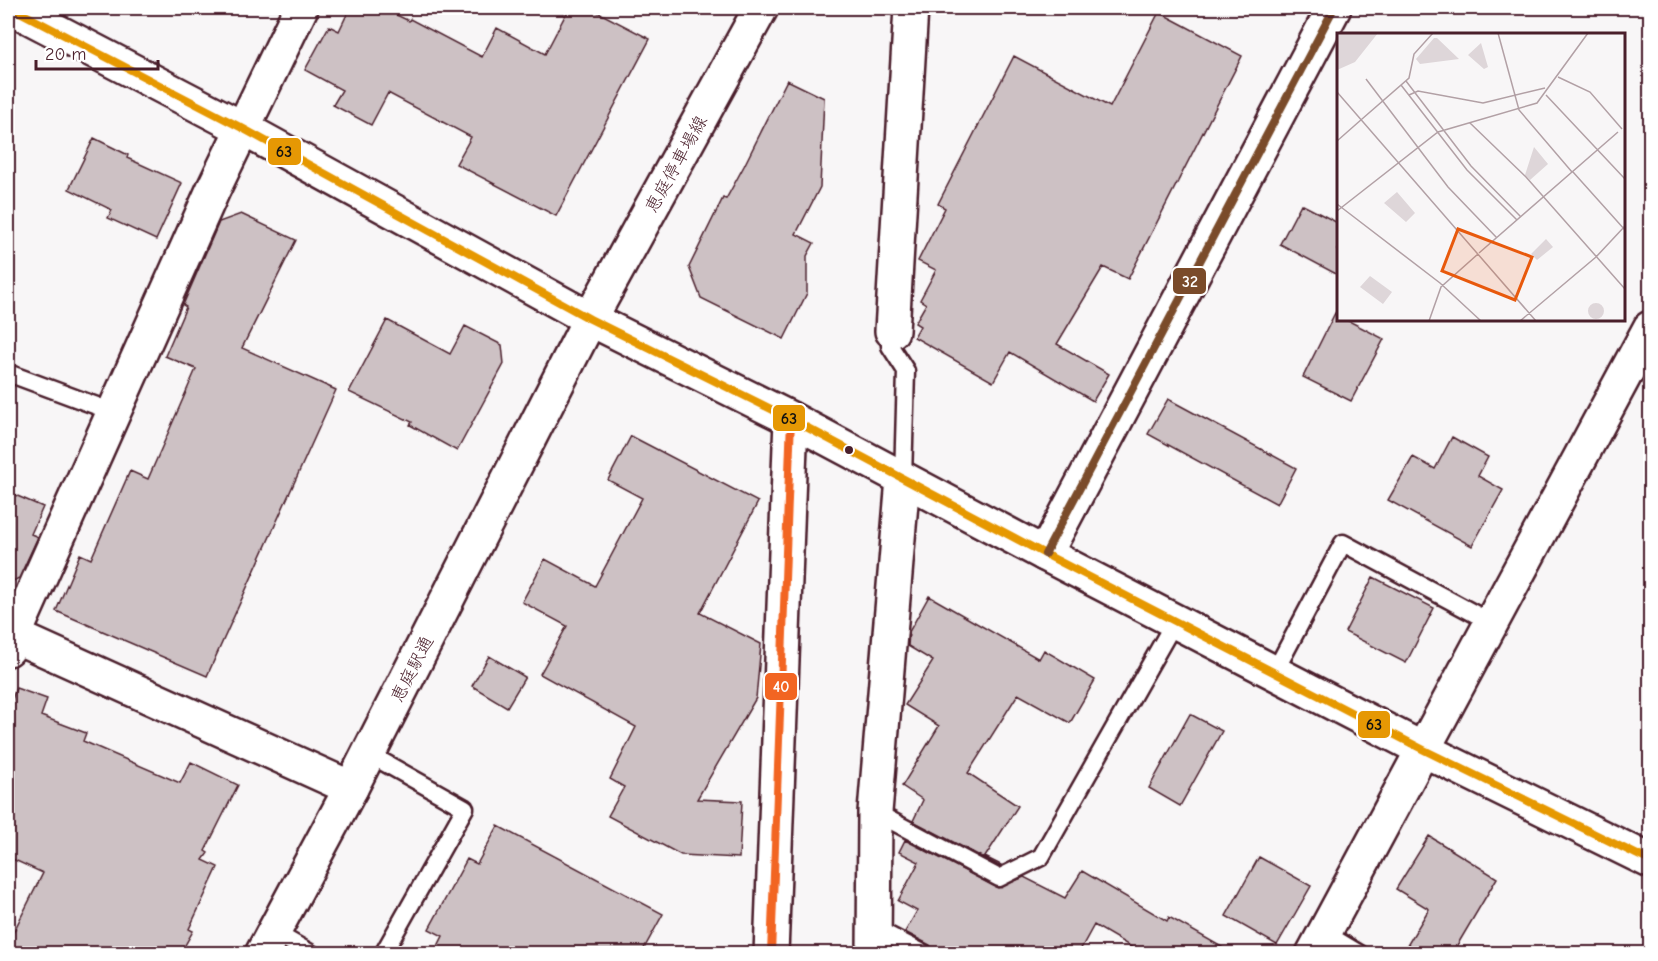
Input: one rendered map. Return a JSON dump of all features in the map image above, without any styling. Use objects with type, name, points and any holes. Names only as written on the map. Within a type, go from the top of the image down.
[{"type":"street","points":[[12,8],[242,128],[590,320],[791,419],[1045,554],[1424,750],[1650,861]]},
{"type":"street","points":[[301,8],[242,128],[9,639],[351,788]]},
{"type":"street","name":"恵庭停車場線","points":[[590,320],[761,8]]},
{"type":"street","points":[[892,331],[911,8]]},
{"type":"street","points":[[1045,554],[1334,8]]},
{"type":"street","name":"恵庭駅通","points":[[268,943],[369,754],[590,320]]},
{"type":"street","points":[[1319,943],[1650,328]]},
{"type":"street","points":[[771,954],[791,419]]},
{"type":"street","points":[[875,941],[875,812],[903,479]]},
{"type":"lane","points":[[892,331],[890,346],[906,371],[903,479]]},
{"type":"lane","points":[[8,373],[113,412]]},
{"type":"lane","points":[[1274,673],[1343,543],[1492,623]]},
{"type":"lane","points":[[875,812],[999,878],[1041,857],[1175,621]]},
{"type":"lane","points":[[369,754],[465,808],[383,954]]},
{"type":"lane","points":[[875,941],[925,954]]},
{"type":"lane","points":[[268,943],[312,954]]},
{"type":"lane","points":[[1319,943],[1360,954]]},
{"type":"building","points":[[350,8],[382,8],[409,21],[410,19],[482,57],[497,28],[545,54],[569,8],[590,8],[650,39],[556,216],[456,164],[471,137],[388,93],[371,125],[333,105],[342,90],[305,70],[329,26],[339,31]]},
{"type":"building","points":[[1159,12],[1242,56],[1128,279],[1103,267],[1057,344],[1109,374],[1093,401],[1010,352],[993,382],[914,337],[920,326],[915,323],[926,304],[920,300],[936,270],[918,261],[945,208],[938,204],[1014,56],[1110,107]]},
{"type":"building","points":[[787,80],[824,98],[820,187],[796,234],[814,243],[807,256],[807,293],[784,339],[701,298],[689,267],[723,198],[726,199],[744,166]]},
{"type":"building","points":[[94,138],[128,155],[127,158],[182,183],[156,240],[108,218],[112,210],[69,189]]},
{"type":"building","points":[[1301,204],[1337,222],[1337,274],[1280,244]]},
{"type":"building","points":[[241,214],[296,240],[242,348],[336,390],[207,676],[56,611],[80,554],[91,559],[130,471],[148,479],[196,369],[165,356],[186,307],[183,305],[219,222]]},
{"type":"building","points":[[1335,313],[1337,321],[1349,321],[1384,339],[1351,401],[1303,377]]},
{"type":"building","points":[[387,320],[450,354],[465,326],[502,345],[504,364],[457,451],[410,425],[412,422],[349,392]]},
{"type":"building","points":[[1168,399],[1296,468],[1277,504],[1148,434]]},
{"type":"building","points":[[631,436],[758,502],[700,613],[761,644],[756,698],[697,799],[742,801],[739,858],[681,855],[608,816],[624,787],[610,779],[636,727],[540,674],[567,626],[522,602],[545,559],[595,586],[642,498],[608,480]]},
{"type":"building","points":[[1452,437],[1488,457],[1478,476],[1503,490],[1472,546],[1388,500],[1413,457],[1435,469]]},
{"type":"building","points":[[8,492],[43,507],[31,534],[38,537],[19,578],[11,582],[8,590]]},
{"type":"building","points":[[1373,577],[1434,608],[1406,663],[1345,632]]},
{"type":"building","points":[[929,596],[1039,659],[1044,650],[1095,680],[1070,723],[1018,694],[968,773],[1018,806],[985,857],[1001,865],[999,866],[913,821],[923,800],[902,786],[939,726],[905,705],[933,661],[908,646],[909,632]]},
{"type":"building","points":[[489,656],[525,677],[507,707],[472,686]]},
{"type":"building","points":[[16,688],[47,699],[41,716],[86,733],[83,741],[180,783],[191,762],[238,785],[205,851],[208,853],[203,860],[218,867],[189,929],[193,931],[180,954],[8,954],[8,943],[43,873],[8,857],[8,704],[10,705]]},
{"type":"building","points":[[1190,714],[1222,731],[1180,806],[1149,788]]},
{"type":"building","points":[[498,826],[663,914],[641,954],[434,954],[443,936],[429,929],[467,859],[477,864]]},
{"type":"building","points":[[1429,836],[1497,878],[1452,954],[1402,954],[1429,909],[1396,889]]},
{"type":"building","points":[[905,840],[998,888],[1024,877],[1065,898],[1082,871],[1167,921],[1169,917],[1234,954],[1143,954],[1094,925],[1078,954],[935,954],[930,945],[905,932],[917,911],[898,901],[919,862],[899,852]]},
{"type":"building","points":[[1259,857],[1311,886],[1277,945],[1226,916]]},
{"type":"transit line","name":"63","points":[[12,8],[242,128],[590,319],[791,419],[1045,554],[1424,750],[1650,861]]},
{"type":"transit line","name":"32","points":[[1045,554],[1334,8]]},
{"type":"transit line","name":"40","points":[[771,954],[791,419]]}]
